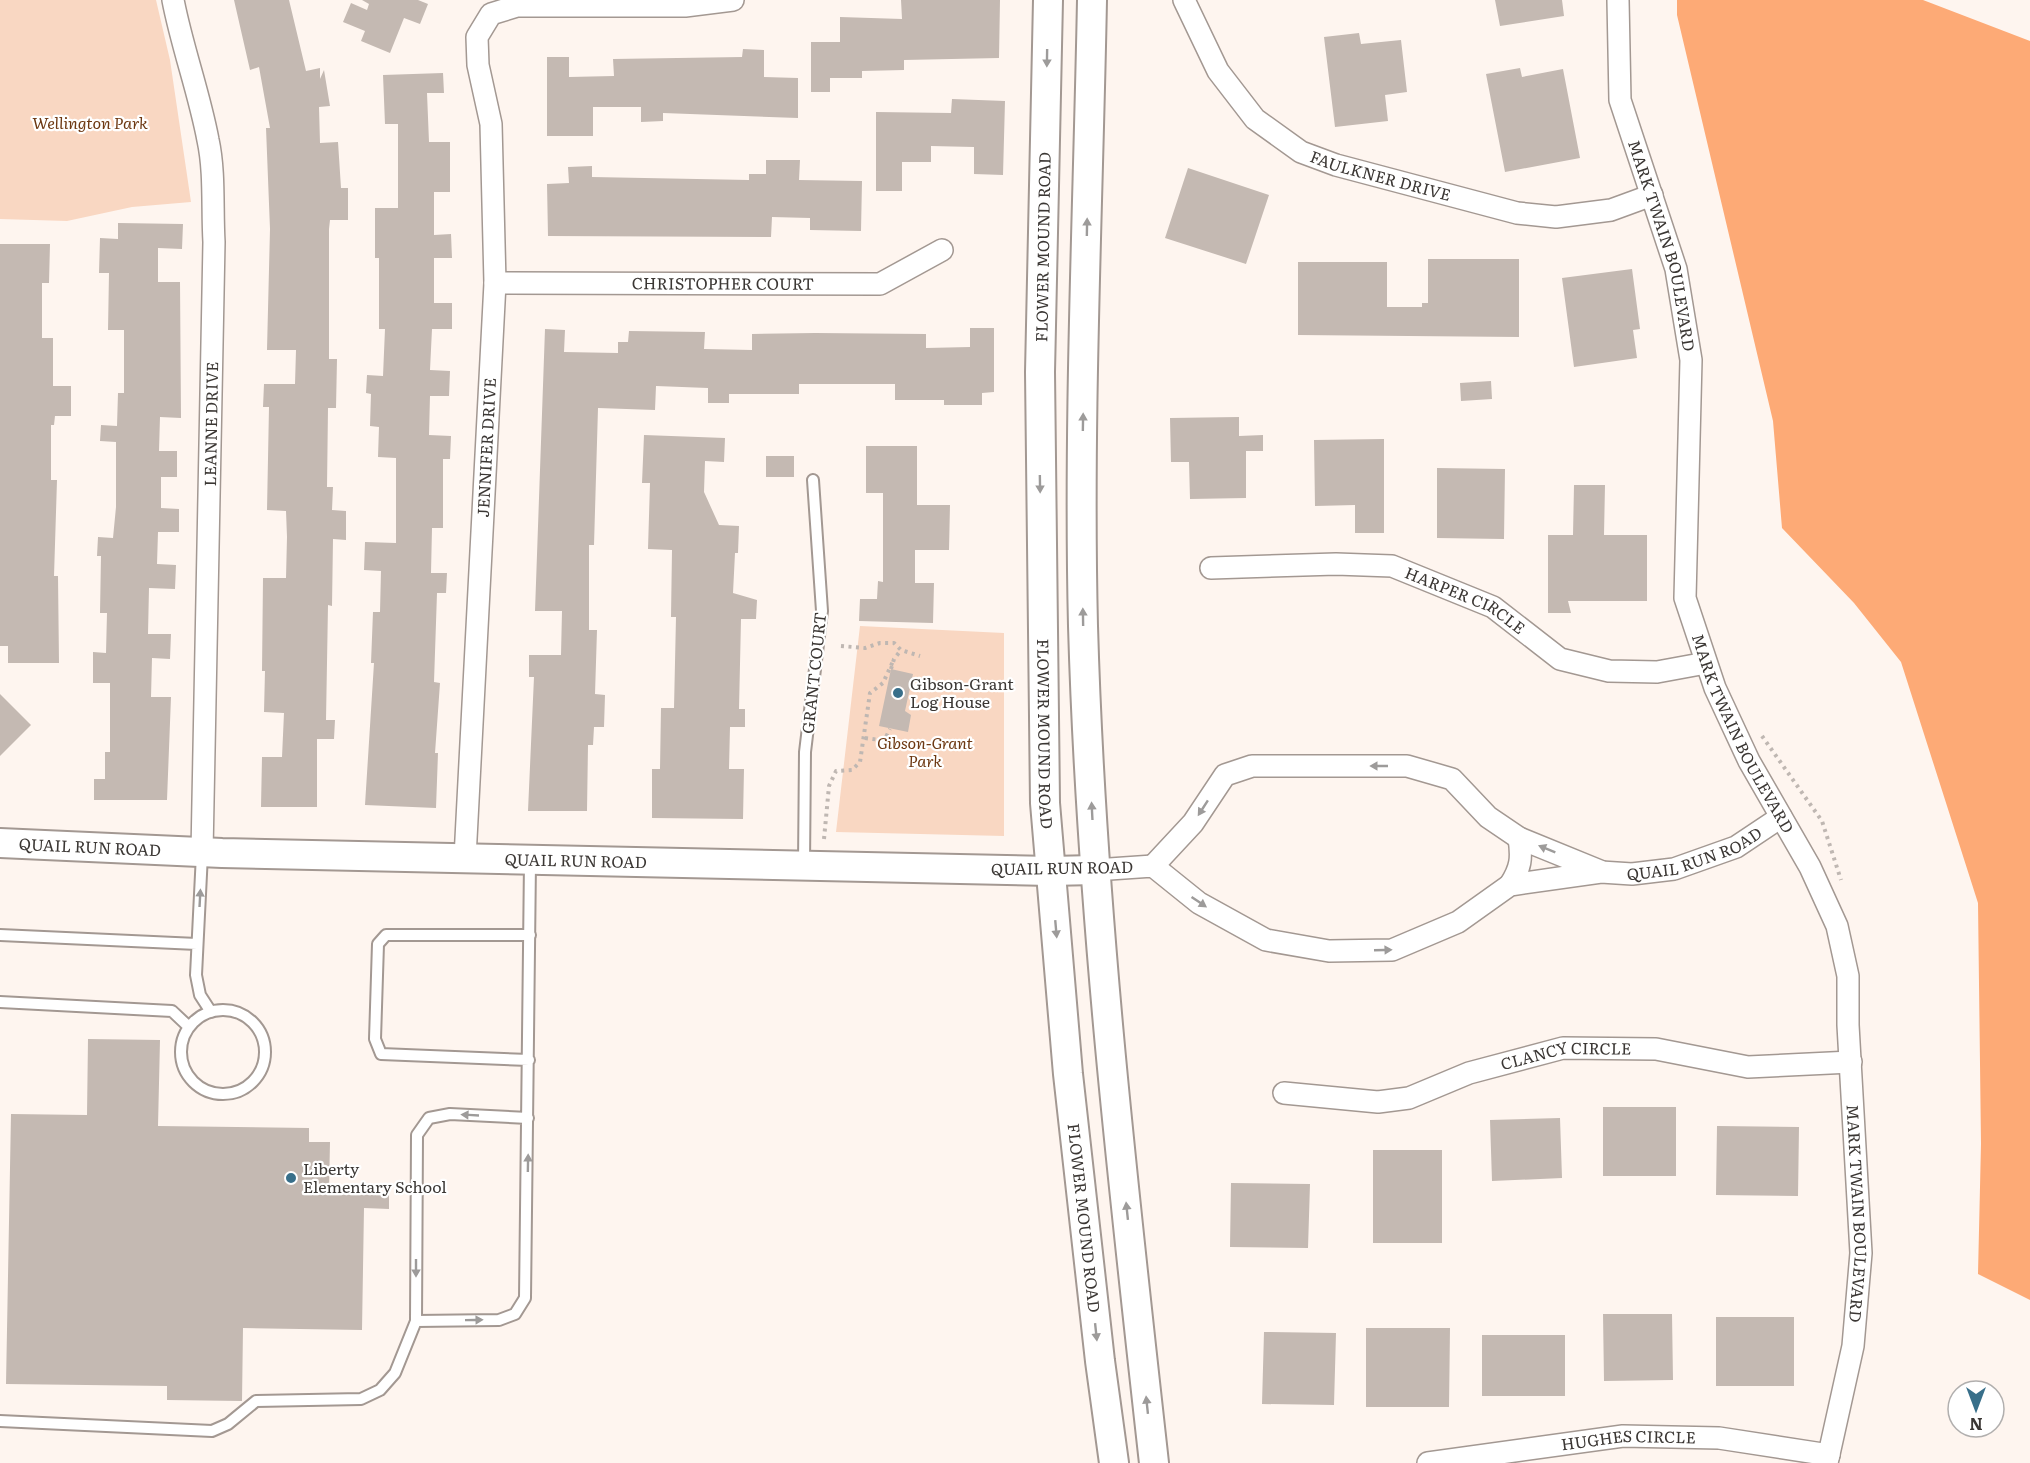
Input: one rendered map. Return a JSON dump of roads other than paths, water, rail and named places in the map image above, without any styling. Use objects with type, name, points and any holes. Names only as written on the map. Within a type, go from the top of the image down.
[{"type":"main road","name":"FLOWER MOUND ROAD","points":[[1048,0],[1040,475],[1043,701],[1050,871],[1068,1074],[1100,1362],[1114,1463]]},
{"type":"main road","points":[[1092,0],[1082,506],[1083,628],[1095,870],[1110,1047],[1154,1463]]},
{"type":"main road","name":"QUAIL RUN ROAD","points":[[0,843],[202,852],[1050,871],[1095,870]]},
{"type":"street","name":"LEANNE DRIVE","points":[[173,0],[179,34],[196,84],[209,143],[214,242],[202,852]]},
{"type":"street","name":"JENNIFER DRIVE","points":[[465,858],[495,283],[491,124],[478,65],[477,37],[491,14],[517,6],[685,6],[733,0]]},
{"type":"street","name":"FAULKNER DRIVE","points":[[1184,0],[1218,71],[1255,119],[1301,152],[1336,165],[1516,213],[1556,217],[1611,210],[1652,195]]},
{"type":"street","name":"MARK TWAIN BOULEVARD","points":[[1618,0],[1620,100],[1676,269],[1691,360],[1685,598],[1715,688],[1749,761],[1810,867],[1837,926],[1848,976],[1862,1252],[1853,1346],[1828,1459]]},
{"type":"street","name":"CHRISTOPHER COURT","points":[[495,283],[879,284],[942,250]]},
{"type":"street","name":"HARPER CIRCLE","points":[[1211,568],[1336,564],[1392,566],[1492,607],[1560,659],[1609,671],[1657,672],[1706,663]]},
{"type":"street","name":"QUAIL RUN ROAD","points":[[1095,870],[1153,866],[1193,824],[1225,775],[1252,766],[1407,766],[1452,779],[1488,817],[1519,838],[1601,872]]},
{"type":"street","name":"QUAIL RUN ROAD","points":[[1153,866],[1199,903],[1266,940],[1329,951],[1392,950],[1458,922],[1510,885],[1601,872],[1632,874],[1674,868],[1736,847],[1781,817]]},
{"type":"street","points":[[1510,885],[1520,864],[1519,838]]},
{"type":"street","name":"CLANCY CIRCLE","points":[[1284,1093],[1378,1102],[1408,1098],[1469,1073],[1563,1048],[1656,1049],[1748,1067],[1851,1062]]},
{"type":"street","name":"HUGHES CIRCLE","points":[[1428,1463],[1623,1436],[1719,1438],[1828,1459]]},
{"type":"lane","name":"GRANT COURT","points":[[804,866],[805,752],[822,611],[813,480]]},
{"type":"lane","points":[[202,852],[196,975],[200,995],[211,1011]]},
{"type":"lane","points":[[416,1321],[499,1320],[515,1314],[525,1298],[530,860]]},
{"type":"lane","points":[[529,1060],[381,1054],[375,1039],[378,944],[386,935],[530,935]]},
{"type":"lane","points":[[0,936],[197,944]]},
{"type":"lane","points":[[0,1002],[171,1011],[189,1027]]},
{"type":"lane","points":[[211,1011],[238,1012],[260,1031],[265,1045],[265,1060],[260,1073],[250,1085],[238,1092],[224,1095],[210,1093],[198,1087],[188,1077],[180,1052],[189,1027],[211,1011]]},
{"type":"lane","points":[[0,1421],[212,1431],[228,1424],[256,1401],[361,1399],[380,1390],[395,1373],[416,1321],[417,1135],[429,1118],[450,1114],[528,1118]]},
{"type":"place","name":"Gibson-Grant Log House","points":[[898,693]]},
{"type":"place","name":"Liberty Elementary School","points":[[291,1178]]},
{"type":"park label","name":"Wellington Park","points":[[90,123]]},
{"type":"park label","name":"Gibson-Grant Park","points":[[925,752]]}]
